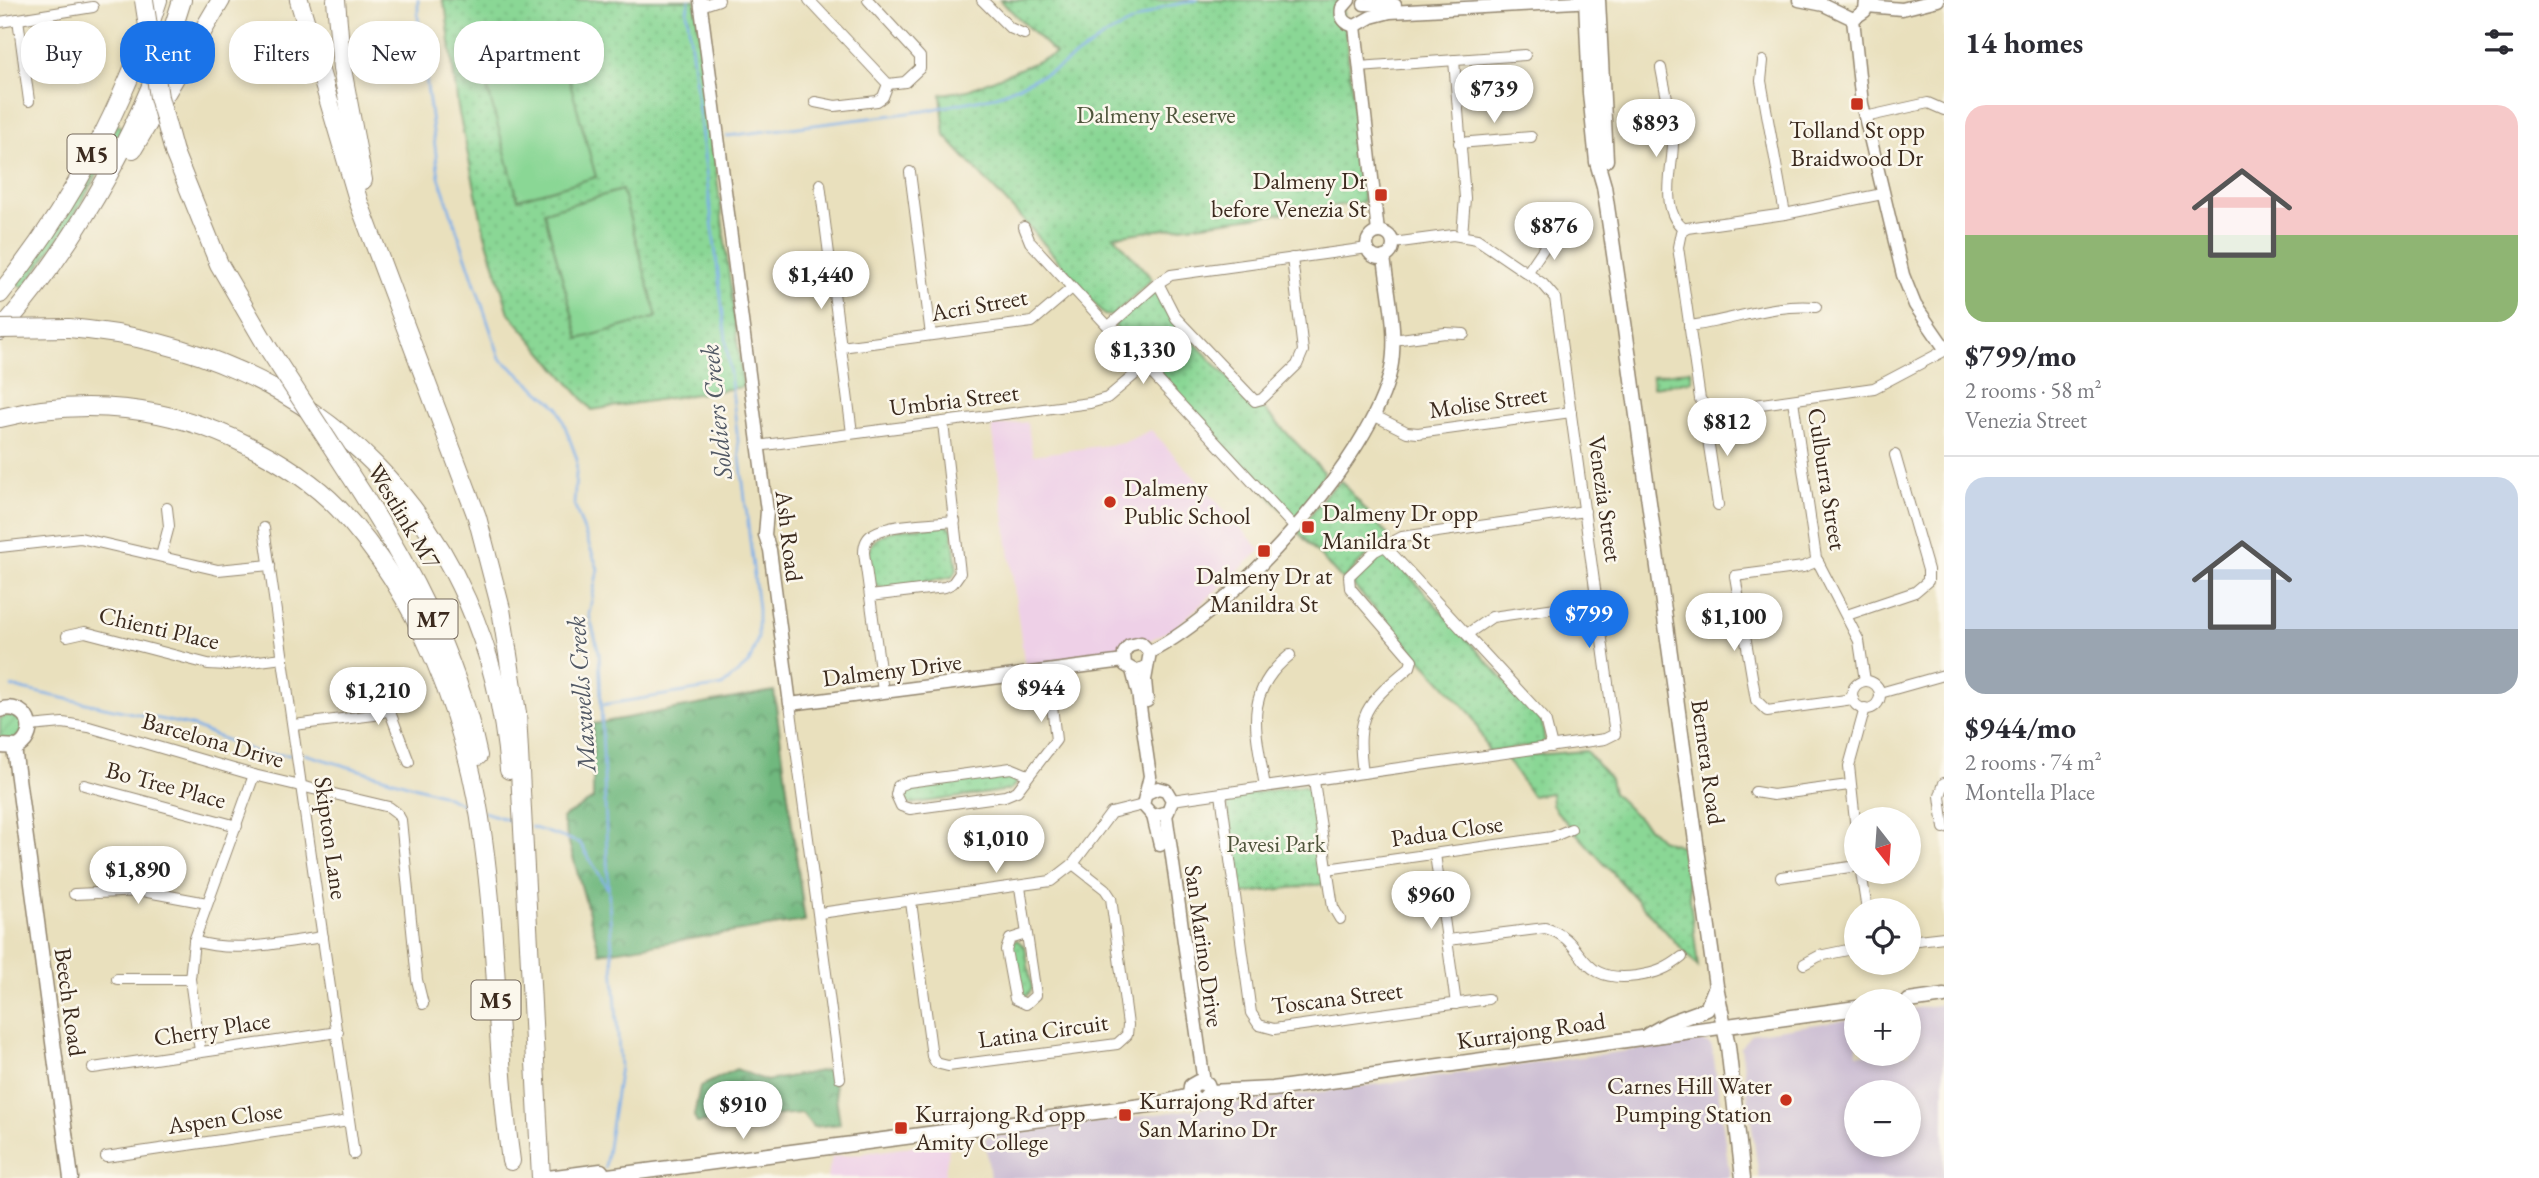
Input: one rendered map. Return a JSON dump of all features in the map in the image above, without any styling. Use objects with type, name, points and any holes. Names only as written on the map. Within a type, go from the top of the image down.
[{"type":"highway","name":"Westlink M7","points":[[144,0],[159,97],[173,152],[219,264],[268,348],[400,554],[436,626],[465,706],[478,783]]},
{"type":"highway","name":"M5","points":[[0,294],[55,219],[89,161],[130,76],[158,0]]},
{"type":"highway","name":"M5","points":[[0,330],[59,255],[123,145],[163,56],[182,0]]},
{"type":"highway","points":[[59,255],[83,229],[98,206],[221,0]]},
{"type":"highway","name":"M7","points":[[299,0],[362,215],[484,541],[501,608],[517,713],[517,793],[541,1178]]},
{"type":"highway","points":[[336,0],[342,69],[359,164],[437,413]]},
{"type":"highway","name":"M7","points":[[0,330],[69,328],[104,331],[170,345],[245,373],[319,419],[391,482],[435,537],[475,615],[499,695],[517,793]]},
{"type":"highway","name":"M5","points":[[0,418],[69,406],[108,407],[153,413],[236,439],[303,478],[336,506],[363,536],[400,592],[421,634],[478,783],[487,839],[503,1103],[511,1169]]},
{"type":"main road","name":"Bernera Road","points":[[1595,0],[1606,160],[1604,186],[1716,986],[1724,1027],[1743,1178]]},
{"type":"main road","points":[[1,705],[21,711],[30,726],[27,738],[7,748]]},
{"type":"main road","name":"Beech Road","points":[[7,748],[71,1178]]},
{"type":"main road","points":[[1642,1039],[1669,1023],[1707,1009],[1716,986]]},
{"type":"main road","points":[[1921,999],[1944,996]]},
{"type":"main road","name":"Kurrajong Road","points":[[548,1178],[650,1168],[1157,1104],[1199,1089],[1273,1089],[1844,1011]]},
{"type":"main road","name":"Kurrajong Road","points":[[593,1178],[650,1168]]},
{"type":"street","points":[[701,3],[719,0]]},
{"type":"street","points":[[809,0],[888,84]]},
{"type":"street","points":[[868,0],[915,49],[921,61],[920,68],[909,80],[888,84]]},
{"type":"street","points":[[982,0],[1010,28],[1024,34]]},
{"type":"street","points":[[1349,0],[1342,8],[1346,23],[1360,23],[1390,12],[1595,0]]},
{"type":"street","points":[[1362,2],[1394,5],[1481,0]]},
{"type":"street","points":[[1710,409],[1874,388],[1944,349],[1908,291],[1865,117],[1853,19],[1841,6],[1799,0]]},
{"type":"street","points":[[1853,19],[1863,15],[1866,3],[1902,9],[1937,0]]},
{"type":"street","points":[[1362,2],[1367,11],[1360,23],[1359,67],[1378,232]]},
{"type":"street","name":"Ash Road","points":[[701,3],[767,511],[765,535],[770,550],[840,1077]]},
{"type":"street","points":[[0,22],[93,7]]},
{"type":"street","points":[[18,19],[29,101]]},
{"type":"street","points":[[1359,67],[1525,55]]},
{"type":"street","points":[[1454,60],[1465,198],[1462,236]]},
{"type":"street","points":[[1763,61],[1761,81],[1785,214]]},
{"type":"street","points":[[1661,68],[1672,137],[1669,181],[1672,209],[1675,220],[1684,229]]},
{"type":"street","points":[[815,102],[835,106],[877,100],[883,97],[888,84]]},
{"type":"street","points":[[1865,117],[1928,103],[1944,110]]},
{"type":"street","points":[[1459,143],[1531,137]]},
{"type":"street","points":[[910,172],[931,335]]},
{"type":"street","points":[[820,184],[852,433]]},
{"type":"street","points":[[1710,409],[1699,397],[1678,247],[1678,237],[1684,229],[1785,214],[1882,194]]},
{"type":"street","points":[[1024,227],[1030,242],[1296,529]]},
{"type":"street","points":[[1378,232],[1388,235],[1393,243],[1392,251],[1384,257],[1374,256],[1368,248],[1370,238],[1378,232]]},
{"type":"street","points":[[1527,272],[1545,248],[1548,235]]},
{"type":"street","name":"Venezia Street","points":[[1172,800],[1552,747],[1605,739],[1615,734],[1555,298],[1547,287],[1483,242],[1462,236],[1393,243]]},
{"type":"street","points":[[1109,326],[1171,275],[1368,248]]},
{"type":"street","points":[[1150,652],[1141,643],[1133,643],[1126,649],[1128,665],[1138,693],[1149,770],[1145,799],[1159,815],[1172,800],[1162,788],[1145,687],[1150,652],[1186,630],[1296,529],[1325,488],[1337,477],[1373,415],[1388,380],[1394,340],[1384,257]]},
{"type":"street","points":[[1158,283],[1176,318],[1255,401],[1262,399],[1294,369],[1303,351],[1293,258]]},
{"type":"street","name":"Acri Street","points":[[841,347],[1032,322],[1072,288]]},
{"type":"street","points":[[1689,326],[1719,323],[1752,312],[1793,306],[1816,307]]},
{"type":"street","points":[[1394,340],[1445,333],[1464,334]]},
{"type":"street","name":"Umbria Street","points":[[757,446],[1101,401],[1145,366]]},
{"type":"street","name":"Culburra Street","points":[[1793,400],[1818,561],[1861,646],[1864,681]]},
{"type":"street","points":[[1710,409],[1706,426],[1718,505]]},
{"type":"street","name":"Molise Street","points":[[1373,415],[1408,432],[1418,433],[1571,412]]},
{"type":"street","points":[[870,596],[945,587],[954,583],[962,567],[943,423]]},
{"type":"street","points":[[1847,615],[1916,592],[1928,581],[1928,570],[1895,455]]},
{"type":"street","points":[[161,556],[169,526],[167,508]]},
{"type":"street","points":[[1363,773],[1359,741],[1365,714],[1375,698],[1412,662],[1407,650],[1347,582],[1352,573],[1384,545],[1402,537],[1585,511]]},
{"type":"street","points":[[883,691],[864,553],[869,537],[881,530],[955,521]]},
{"type":"street","name":"Skipton Lane","points":[[264,528],[354,1154]]},
{"type":"street","points":[[0,547],[80,538],[218,570],[270,565]]},
{"type":"street","points":[[1384,545],[1545,719],[1552,747]]},
{"type":"street","points":[[1818,561],[1803,567],[1735,576],[1756,700],[1761,708],[1771,711],[1853,699],[1865,708],[1875,706],[1880,693]]},
{"type":"street","points":[[1467,634],[1492,617],[1598,602]]},
{"type":"street","name":"Chienti Place","points":[[67,636],[85,632],[208,664],[228,665],[283,657]]},
{"type":"street","points":[[1265,787],[1255,707],[1266,678],[1290,654]]},
{"type":"street","points":[[1128,665],[1147,667]]},
{"type":"street","name":"Dalmeny Drive","points":[[790,704],[883,691],[1128,665]]},
{"type":"street","points":[[1028,775],[1011,768],[908,782],[898,786],[896,795],[901,806],[910,809],[1005,796],[1017,791],[1056,740],[1048,672]]},
{"type":"street","points":[[1880,693],[1944,675]]},
{"type":"street","points":[[377,678],[409,762]]},
{"type":"street","points":[[1853,699],[1856,686],[1864,681],[1873,683],[1880,693]]},
{"type":"street","points":[[1852,807],[1849,759],[1865,708]]},
{"type":"street","points":[[294,725],[374,715],[388,710]]},
{"type":"street","name":"Barcelona Drive","points":[[30,726],[63,723],[89,727],[254,775],[389,807],[401,820],[408,916],[423,1004]]},
{"type":"street","points":[[201,1051],[190,979],[194,941],[254,775]]},
{"type":"street","points":[[1314,781],[1333,907],[1340,919]]},
{"type":"street","points":[[1944,783],[1940,796],[1944,828]]},
{"type":"street","name":"Bo Tree Place","points":[[84,785],[236,826]]},
{"type":"street","points":[[1755,792],[1773,796],[1849,785]]},
{"type":"street","points":[[820,913],[1051,881],[1073,864],[1111,813],[1145,799],[1154,788],[1162,788]]},
{"type":"street","name":"Toscana Street","points":[[1221,794],[1251,1013],[1256,1023],[1263,1028],[1274,1029],[1489,999]]},
{"type":"street","name":"San Marino Drive","points":[[1159,815],[1159,835],[1199,1089]]},
{"type":"street","name":"Padua Close","points":[[1327,869],[1552,837],[1571,829]]},
{"type":"street","points":[[1435,854],[1456,1004]]},
{"type":"street","name":"Latina Circuit","points":[[911,902],[932,1056],[936,1063],[948,1066],[1117,1044],[1127,1035],[1128,1025],[1111,898],[1105,889],[1073,864]]},
{"type":"street","points":[[1781,877],[1844,868]]},
{"type":"street","points":[[1020,887],[1036,995],[1026,1004],[1015,999],[1006,950],[1010,939],[1026,934]]},
{"type":"street","points":[[74,894],[142,891],[207,903]]},
{"type":"street","points":[[1448,940],[1545,928],[1560,934],[1598,973],[1612,978],[1656,973],[1682,957]]},
{"type":"street","points":[[194,941],[211,945],[247,946],[323,937]]},
{"type":"street","points":[[1921,940],[1944,937]]},
{"type":"street","points":[[1804,964],[1814,957],[1844,951]]},
{"type":"street","points":[[117,979],[190,979]]},
{"type":"street","name":"Cherry Place","points":[[93,1068],[338,1032]]},
{"type":"street","name":"Aspen Close","points":[[106,1157],[349,1121]]},
{"type":"shaded area","name":"Dalmeny Public School","points":[[1027,422],[1033,455],[1123,443],[1151,430],[1261,550],[1175,628],[1150,640],[1127,641],[1115,655],[1025,668],[992,426]]},
{"type":"shaded area","points":[[1944,1004],[1944,1178],[1759,1178],[1741,1047],[1751,1034],[1844,1020],[1844,1066],[1921,1066],[1921,1007]]},
{"type":"shaded area","points":[[1701,1041],[1711,1045],[1713,1052],[1730,1178],[990,1178],[985,1137]]},
{"type":"shaded area","points":[[950,1142],[944,1178],[827,1178],[832,1157]]},
{"type":"green space","points":[[442,0],[695,0],[743,387],[592,410],[509,313],[484,231],[455,84],[604,84],[604,21],[454,21],[454,75],[446,10]]},
{"type":"green space","name":"Dalmeny Reserve","points":[[1000,0],[1342,0],[1364,202],[1114,236],[1152,279],[1112,316],[1104,315],[1034,232],[945,136],[941,94],[968,90],[1056,54]]},
{"type":"green space","points":[[486,84],[570,84],[596,177],[518,199]]},
{"type":"green space","points":[[115,124],[123,128],[73,218],[24,288],[16,283]]},
{"type":"green space","points":[[622,190],[657,317],[579,339],[544,212]]},
{"type":"green space","points":[[1156,290],[1171,318],[1254,405],[1265,410],[1324,472],[1319,488],[1294,523],[1114,325]]},
{"type":"green space","points":[[1691,370],[1692,381],[1653,387],[1652,376]]},
{"type":"green space","points":[[1341,481],[1390,538],[1381,542],[1342,580],[1298,532],[1327,493]]},
{"type":"green space","points":[[947,525],[952,529],[957,570],[952,577],[885,589],[874,585],[868,565],[869,550],[875,540],[899,530]]},
{"type":"green space","points":[[1384,548],[1542,722],[1545,744],[1489,752],[1471,714],[1351,583],[1353,575]]},
{"type":"green space","points":[[774,691],[805,921],[600,953],[562,818],[593,799],[593,724]]},
{"type":"green space","points":[[9,715],[21,720],[24,728],[18,741],[0,740],[0,718]]},
{"type":"green space","points":[[1586,751],[1610,779],[1613,793],[1660,839],[1684,847],[1698,967],[1557,812],[1552,804],[1551,793],[1532,796],[1506,757]]},
{"type":"green space","points":[[1015,773],[1019,780],[1010,790],[910,804],[903,800],[902,794],[908,787]]},
{"type":"green space","name":"Pavesi Park","points":[[1303,786],[1312,793],[1325,884],[1240,894],[1227,804],[1233,796]]},
{"type":"green space","points":[[1017,940],[1025,947],[1032,989],[1024,999],[1018,997],[1010,949],[1012,942]]},
{"type":"green space","points":[[736,1069],[766,1081],[832,1069],[840,1124],[813,1127],[802,1113],[697,1123],[694,1116],[700,1087]]},
{"type":"waterway","name":"Maxwells Creek","points":[[418,0],[439,177],[500,358],[558,407],[577,459],[574,504],[598,569],[589,614],[599,652],[609,903],[620,1066],[605,1168]]},
{"type":"waterway","name":"Soldiers Creek","points":[[601,705],[722,686],[749,663],[758,638],[758,609],[687,11],[689,0]]},
{"type":"waterway","points":[[727,136],[924,111],[996,96],[1058,68],[1108,34],[1163,7],[1197,0]]},
{"type":"waterway","points":[[12,687],[192,726],[260,754],[290,755]]},
{"type":"waterway","points":[[305,754],[441,794],[471,808]]},
{"type":"waterway","points":[[484,812],[515,822]]},
{"type":"waterway","points":[[531,827],[580,843],[608,889]]},
{"type":"place","name":"Tolland St opp Braidwood Dr","points":[[1857,104]]},
{"type":"place","name":"Dalmeny Dr before Venezia St","points":[[1381,195]]},
{"type":"place","name":"Dalmeny Public School","points":[[1110,502]]},
{"type":"place","name":"Dalmeny Dr opp Manildra St","points":[[1308,527]]},
{"type":"place","name":"Dalmeny Dr at Manildra St","points":[[1264,551]]},
{"type":"place","name":"Carnes Hill Water Pumping Station","points":[[1786,1100]]},
{"type":"place","name":"Kurrajong Rd after San Marino Dr","points":[[1125,1115]]},
{"type":"place","name":"Kurrajong Rd opp Amity College","points":[[901,1128]]}]
